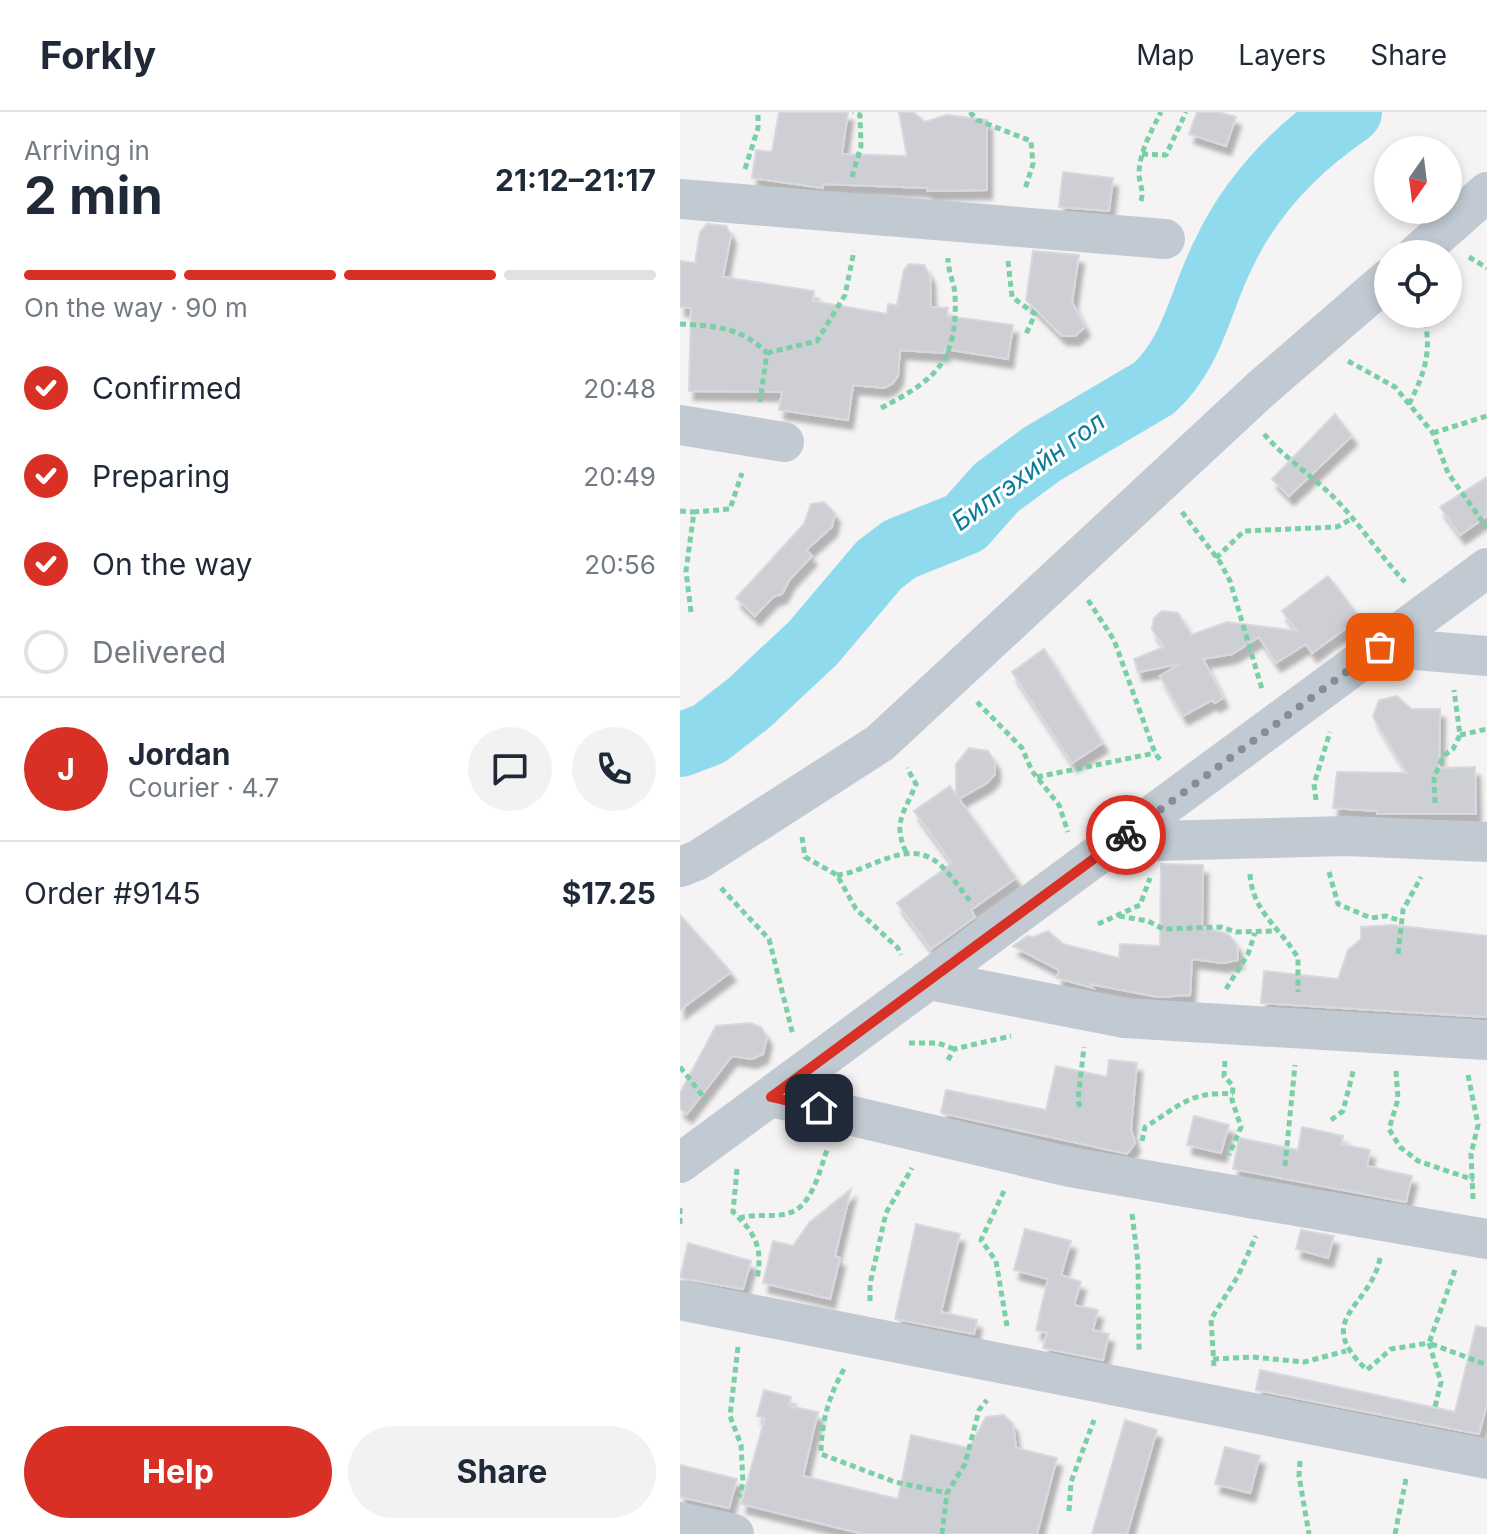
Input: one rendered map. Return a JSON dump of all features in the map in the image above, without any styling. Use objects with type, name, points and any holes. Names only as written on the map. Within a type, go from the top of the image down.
[{"type":"street","points":[[1433,240],[1487,192]]},
{"type":"street","points":[[680,199],[1165,239]]},
{"type":"street","points":[[689,863],[880,743],[1233,415],[1374,291]]},
{"type":"street","points":[[680,425],[765,439]]},
{"type":"street","points":[[680,1163],[1084,866],[1133,842],[1278,722],[1487,568]]},
{"type":"street","points":[[1380,647],[1470,655]]},
{"type":"street","points":[[1133,842],[1311,837],[1487,842]]},
{"type":"street","points":[[925,984],[1125,1018],[1476,1039]]},
{"type":"street","points":[[771,1097],[1025,1156],[1475,1237]]},
{"type":"street","points":[[680,1300],[758,1297],[862,1337],[1487,1459]]},
{"type":"street","points":[[680,1522],[737,1518]]},
{"type":"path","points":[[724,203],[743,178],[758,128],[758,112]]},
{"type":"path","points":[[767,353],[817,341],[845,295],[854,261],[850,187],[861,146],[860,115],[853,112]]},
{"type":"path","points":[[970,112],[977,120],[1031,141],[1033,164],[1007,254],[1012,297],[1035,314],[1026,334]]},
{"type":"path","points":[[1116,235],[1137,218],[1144,190],[1139,178],[1142,154],[1161,112]]},
{"type":"path","points":[[1142,154],[1166,155],[1186,112]]},
{"type":"path","points":[[881,408],[917,389],[951,353],[955,290],[948,275],[948,253],[952,221]]},
{"type":"path","points":[[680,324],[727,327],[751,337],[767,353],[765,439],[730,509],[680,511]]},
{"type":"path","points":[[1408,405],[1426,369],[1427,328]]},
{"type":"path","points":[[1318,339],[1361,370],[1395,387],[1433,433],[1448,473],[1476,508],[1487,528]]},
{"type":"path","points":[[1233,415],[1265,435],[1284,458],[1301,468],[1351,519],[1404,581],[1436,606]]},
{"type":"path","points":[[1433,433],[1487,416]]},
{"type":"path","points":[[1149,493],[1185,514],[1197,537],[1216,558],[1230,581],[1248,636],[1257,679],[1278,722]]},
{"type":"path","points":[[691,612],[686,571],[694,512]]},
{"type":"path","points":[[1216,558],[1244,531],[1337,527],[1351,519]]},
{"type":"path","points":[[1065,571],[1101,616],[1114,640],[1147,730]]},
{"type":"path","points":[[1398,954],[1401,921],[1410,896],[1434,861],[1434,778],[1443,756],[1453,749],[1460,735],[1454,710],[1470,655]]},
{"type":"path","points":[[949,679],[975,700],[1022,748],[1037,777],[1059,805],[1084,866]]},
{"type":"path","points":[[1460,735],[1487,729]]},
{"type":"path","points":[[880,743],[912,772],[916,784],[899,820],[900,838],[906,852]]},
{"type":"path","points":[[1327,743],[1314,784],[1317,810],[1311,837],[1327,861],[1338,904],[1371,918],[1386,916],[1401,921]]},
{"type":"path","points":[[1037,777],[1155,753]]},
{"type":"path","points":[[792,799],[805,857],[837,875],[856,909],[898,948],[906,968],[925,984]]},
{"type":"path","points":[[1238,839],[1250,875],[1250,889],[1274,931],[1298,958]]},
{"type":"path","points":[[1098,924],[1140,905],[1153,871],[1133,842]]},
{"type":"path","points":[[837,875],[855,874],[906,852],[929,857],[939,864],[973,905],[1005,924]]},
{"type":"path","points":[[689,863],[769,939],[786,1015],[795,1039],[818,1062]]},
{"type":"path","points":[[1119,916],[1148,921],[1163,929],[1221,927],[1255,933],[1274,931]]},
{"type":"path","points":[[1212,1023],[1217,1004],[1248,954],[1255,933]]},
{"type":"path","points":[[1080,1107],[1078,1100],[1089,1030],[1088,1011]]},
{"type":"path","points":[[1331,1120],[1343,1111],[1355,1074],[1351,1047],[1374,1033],[1398,1099],[1389,1129],[1400,1147],[1418,1161],[1474,1180]]},
{"type":"path","points":[[1471,1154],[1478,1125],[1467,1072],[1476,1039]]},
{"type":"path","points":[[903,1043],[938,1043],[954,1049]]},
{"type":"path","points":[[1140,1319],[1138,1262],[1132,1234],[1134,1177],[1145,1127],[1179,1104],[1206,1092],[1233,1097],[1241,1127],[1217,1191]]},
{"type":"path","points":[[1276,1201],[1285,1171],[1292,1108]]},
{"type":"path","points":[[739,1218],[760,1213],[790,1213],[806,1200],[843,1113]]},
{"type":"path","points":[[727,1128],[737,1156],[737,1184],[731,1200],[733,1212],[757,1238],[761,1260],[758,1297],[738,1341],[730,1416],[741,1445],[743,1483],[737,1518]]},
{"type":"path","points":[[878,1254],[886,1213],[912,1168],[924,1133]]},
{"type":"path","points":[[1002,1283],[996,1261],[981,1240],[997,1203],[1025,1156]]},
{"type":"path","points":[[680,1208],[680,1226]]},
{"type":"path","points":[[1384,1221],[1378,1269],[1343,1326],[1346,1351],[1367,1370],[1391,1349],[1429,1343],[1487,1365]]},
{"type":"path","points":[[1395,1534],[1406,1478],[1429,1431],[1441,1391],[1429,1343],[1475,1237]]},
{"type":"path","points":[[1215,1408],[1211,1319],[1238,1276],[1245,1253]]},
{"type":"path","points":[[862,1337],[831,1392],[822,1424],[821,1454],[895,1482],[947,1493]]},
{"type":"path","points":[[1213,1359],[1252,1357],[1304,1362],[1346,1351]]},
{"type":"path","points":[[942,1534],[947,1493],[965,1464],[979,1410],[989,1397],[1003,1366]]},
{"type":"path","points":[[1069,1511],[1071,1482],[1098,1409],[1111,1412],[1131,1391]]},
{"type":"path","points":[[1303,1425],[1299,1476],[1309,1534]]},
{"type":"building","points":[[779,112],[848,112],[842,154],[907,156],[899,112],[913,112],[925,122],[947,115],[987,120],[987,190],[927,191],[927,188],[823,184],[823,188],[752,178],[756,150],[772,152]]},
{"type":"building","points":[[1197,112],[1218,112],[1236,117],[1226,146],[1189,134]]},
{"type":"building","points":[[1063,172],[1113,178],[1109,211],[1059,207]]},
{"type":"building","points":[[707,224],[726,226],[731,235],[723,277],[814,291],[813,301],[887,314],[888,304],[897,305],[904,270],[909,264],[924,265],[930,276],[931,307],[948,308],[947,316],[1013,325],[1008,359],[945,349],[944,353],[900,350],[898,376],[892,384],[884,388],[853,385],[848,420],[779,410],[782,392],[689,391],[691,308],[680,307],[680,261],[695,263],[700,232]]},
{"type":"building","points":[[1033,251],[1079,255],[1072,302],[1085,327],[1075,336],[1062,336],[1026,300]]},
{"type":"building","points":[[1335,414],[1352,436],[1289,496],[1272,479]]},
{"type":"building","points":[[1487,477],[1487,516],[1460,535],[1440,507]]},
{"type":"building","points":[[824,502],[835,513],[832,527],[806,550],[812,556],[790,579],[782,594],[773,597],[755,616],[736,598],[804,524],[811,504]]},
{"type":"building","points":[[1328,576],[1360,618],[1312,653],[1306,644],[1276,663],[1259,637],[1232,654],[1203,659],[1223,698],[1215,703],[1212,700],[1183,716],[1160,676],[1180,664],[1138,672],[1134,659],[1164,647],[1152,629],[1154,618],[1162,611],[1178,613],[1191,635],[1227,622],[1297,631],[1282,611]]},
{"type":"building","points":[[1044,649],[1103,743],[1072,763],[1012,672]]},
{"type":"building","points":[[1397,696],[1411,709],[1440,709],[1439,768],[1475,767],[1476,814],[1377,814],[1377,811],[1333,808],[1337,772],[1407,773],[1373,717],[1379,700]]},
{"type":"building","points":[[969,748],[988,751],[995,762],[995,774],[987,783],[959,799],[1016,878],[971,910],[975,917],[931,949],[897,903],[952,863],[914,811],[950,786],[956,795],[956,764]]},
{"type":"building","points":[[1161,864],[1203,865],[1202,927],[1228,934],[1237,945],[1238,960],[1223,963],[1192,959],[1190,995],[1158,997],[1090,984],[1093,988],[1057,978],[1059,970],[1013,946],[1027,936],[1048,931],[1063,944],[1119,958],[1120,944],[1160,946]]},
{"type":"building","points":[[680,915],[731,972],[680,1010]]},
{"type":"building","points":[[1393,925],[1487,936],[1487,1017],[1261,1003],[1264,971],[1338,979],[1348,950],[1361,939],[1361,927]]},
{"type":"building","points":[[750,1023],[761,1027],[767,1037],[763,1054],[752,1059],[732,1056],[687,1114],[680,1109],[680,1093],[716,1026]]},
{"type":"building","points":[[1109,1060],[1137,1063],[1131,1129],[1135,1143],[1127,1154],[941,1113],[946,1090],[1046,1110],[1056,1066],[1107,1077]]},
{"type":"building","points":[[1194,1116],[1229,1125],[1221,1153],[1187,1145]]},
{"type":"building","points":[[1302,1127],[1343,1136],[1341,1144],[1370,1150],[1367,1166],[1412,1176],[1406,1202],[1233,1169],[1239,1138],[1298,1150]]},
{"type":"building","points":[[851,1189],[835,1256],[840,1258],[830,1299],[763,1283],[773,1241],[793,1246],[809,1223]]},
{"type":"building","points":[[916,1224],[960,1234],[941,1312],[977,1320],[974,1334],[895,1319]]},
{"type":"building","points":[[1025,1229],[1071,1241],[1061,1275],[1081,1282],[1074,1305],[1098,1310],[1093,1330],[1109,1334],[1103,1360],[1043,1348],[1047,1333],[1036,1330],[1048,1279],[1014,1270]]},
{"type":"building","points":[[1301,1230],[1334,1236],[1328,1258],[1296,1249]]},
{"type":"building","points":[[688,1243],[751,1261],[743,1289],[680,1278]]},
{"type":"building","points":[[1476,1326],[1487,1328],[1487,1404],[1479,1434],[1256,1390],[1260,1370],[1455,1412]]},
{"type":"building","points":[[764,1390],[791,1397],[789,1406],[818,1412],[803,1476],[898,1499],[911,1435],[969,1448],[986,1417],[1004,1415],[1013,1424],[1016,1448],[1057,1458],[1037,1534],[863,1534],[741,1504],[765,1418],[757,1416]]},
{"type":"building","points":[[1125,1420],[1157,1430],[1127,1534],[1092,1534]]},
{"type":"building","points":[[1225,1447],[1260,1456],[1250,1493],[1215,1484]]},
{"type":"building","points":[[680,1465],[737,1479],[729,1508],[680,1497]]},
{"type":"waterway","name":"Билгэхийн гол","points":[[680,745],[709,734],[749,703],[813,643],[879,565],[900,549],[965,523],[996,488],[1042,454],[1154,388],[1178,358],[1224,253],[1248,211],[1294,157],[1350,112]]},
{"type":"way so far","points":[[1126,835],[1380,647]]},
{"type":"route","points":[[819,1108],[771,1097],[1126,835]]}]
